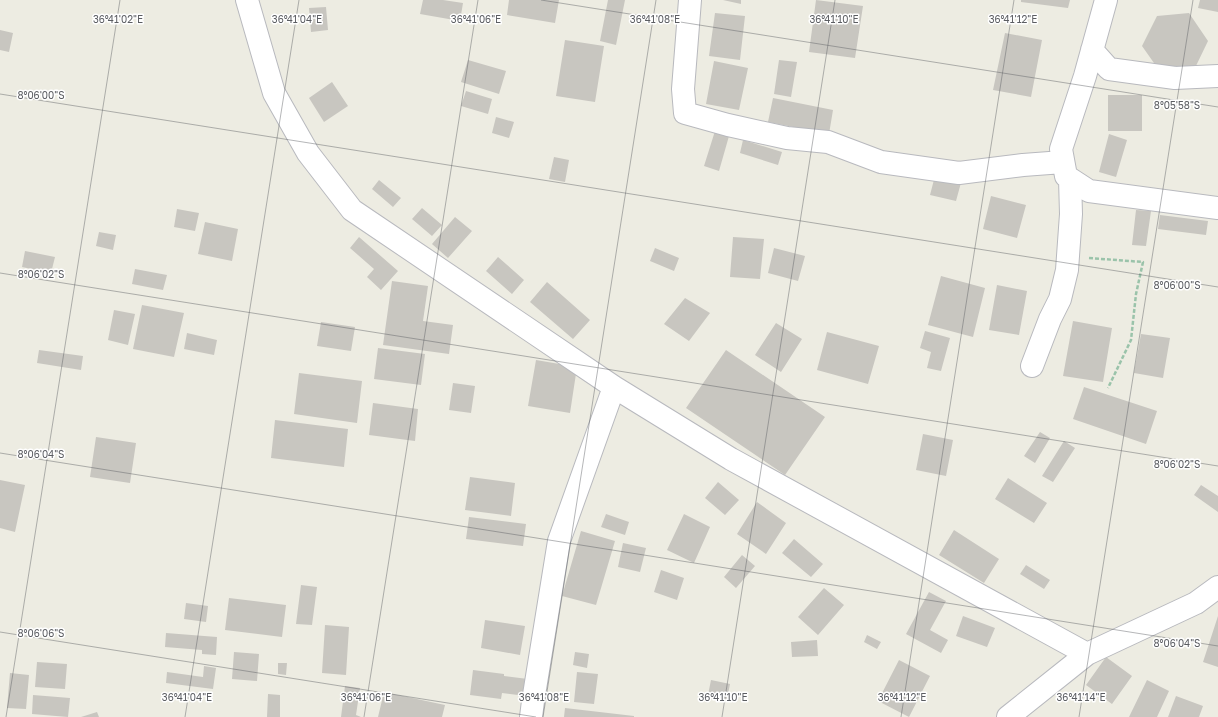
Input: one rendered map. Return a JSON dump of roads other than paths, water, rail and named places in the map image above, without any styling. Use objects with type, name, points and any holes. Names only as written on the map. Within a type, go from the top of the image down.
[{"type":"street","points":[[247,0],[274,93],[308,153],[352,210],[614,387],[731,459],[1087,654]]},
{"type":"street","points":[[690,0],[683,89],[685,112],[728,125],[779,136],[828,142],[881,162],[959,173],[1023,165],[1067,170],[1089,191],[1218,208]]},
{"type":"street","points":[[1032,366],[1050,319],[1060,299],[1067,270],[1071,214],[1067,170],[1061,149],[1106,0]]},
{"type":"street","points":[[1092,50],[1110,69],[1175,78],[1218,76]]},
{"type":"street","points":[[531,717],[559,541],[614,387]]},
{"type":"street","points":[[1008,717],[1087,654],[1196,603],[1218,587]]}]
